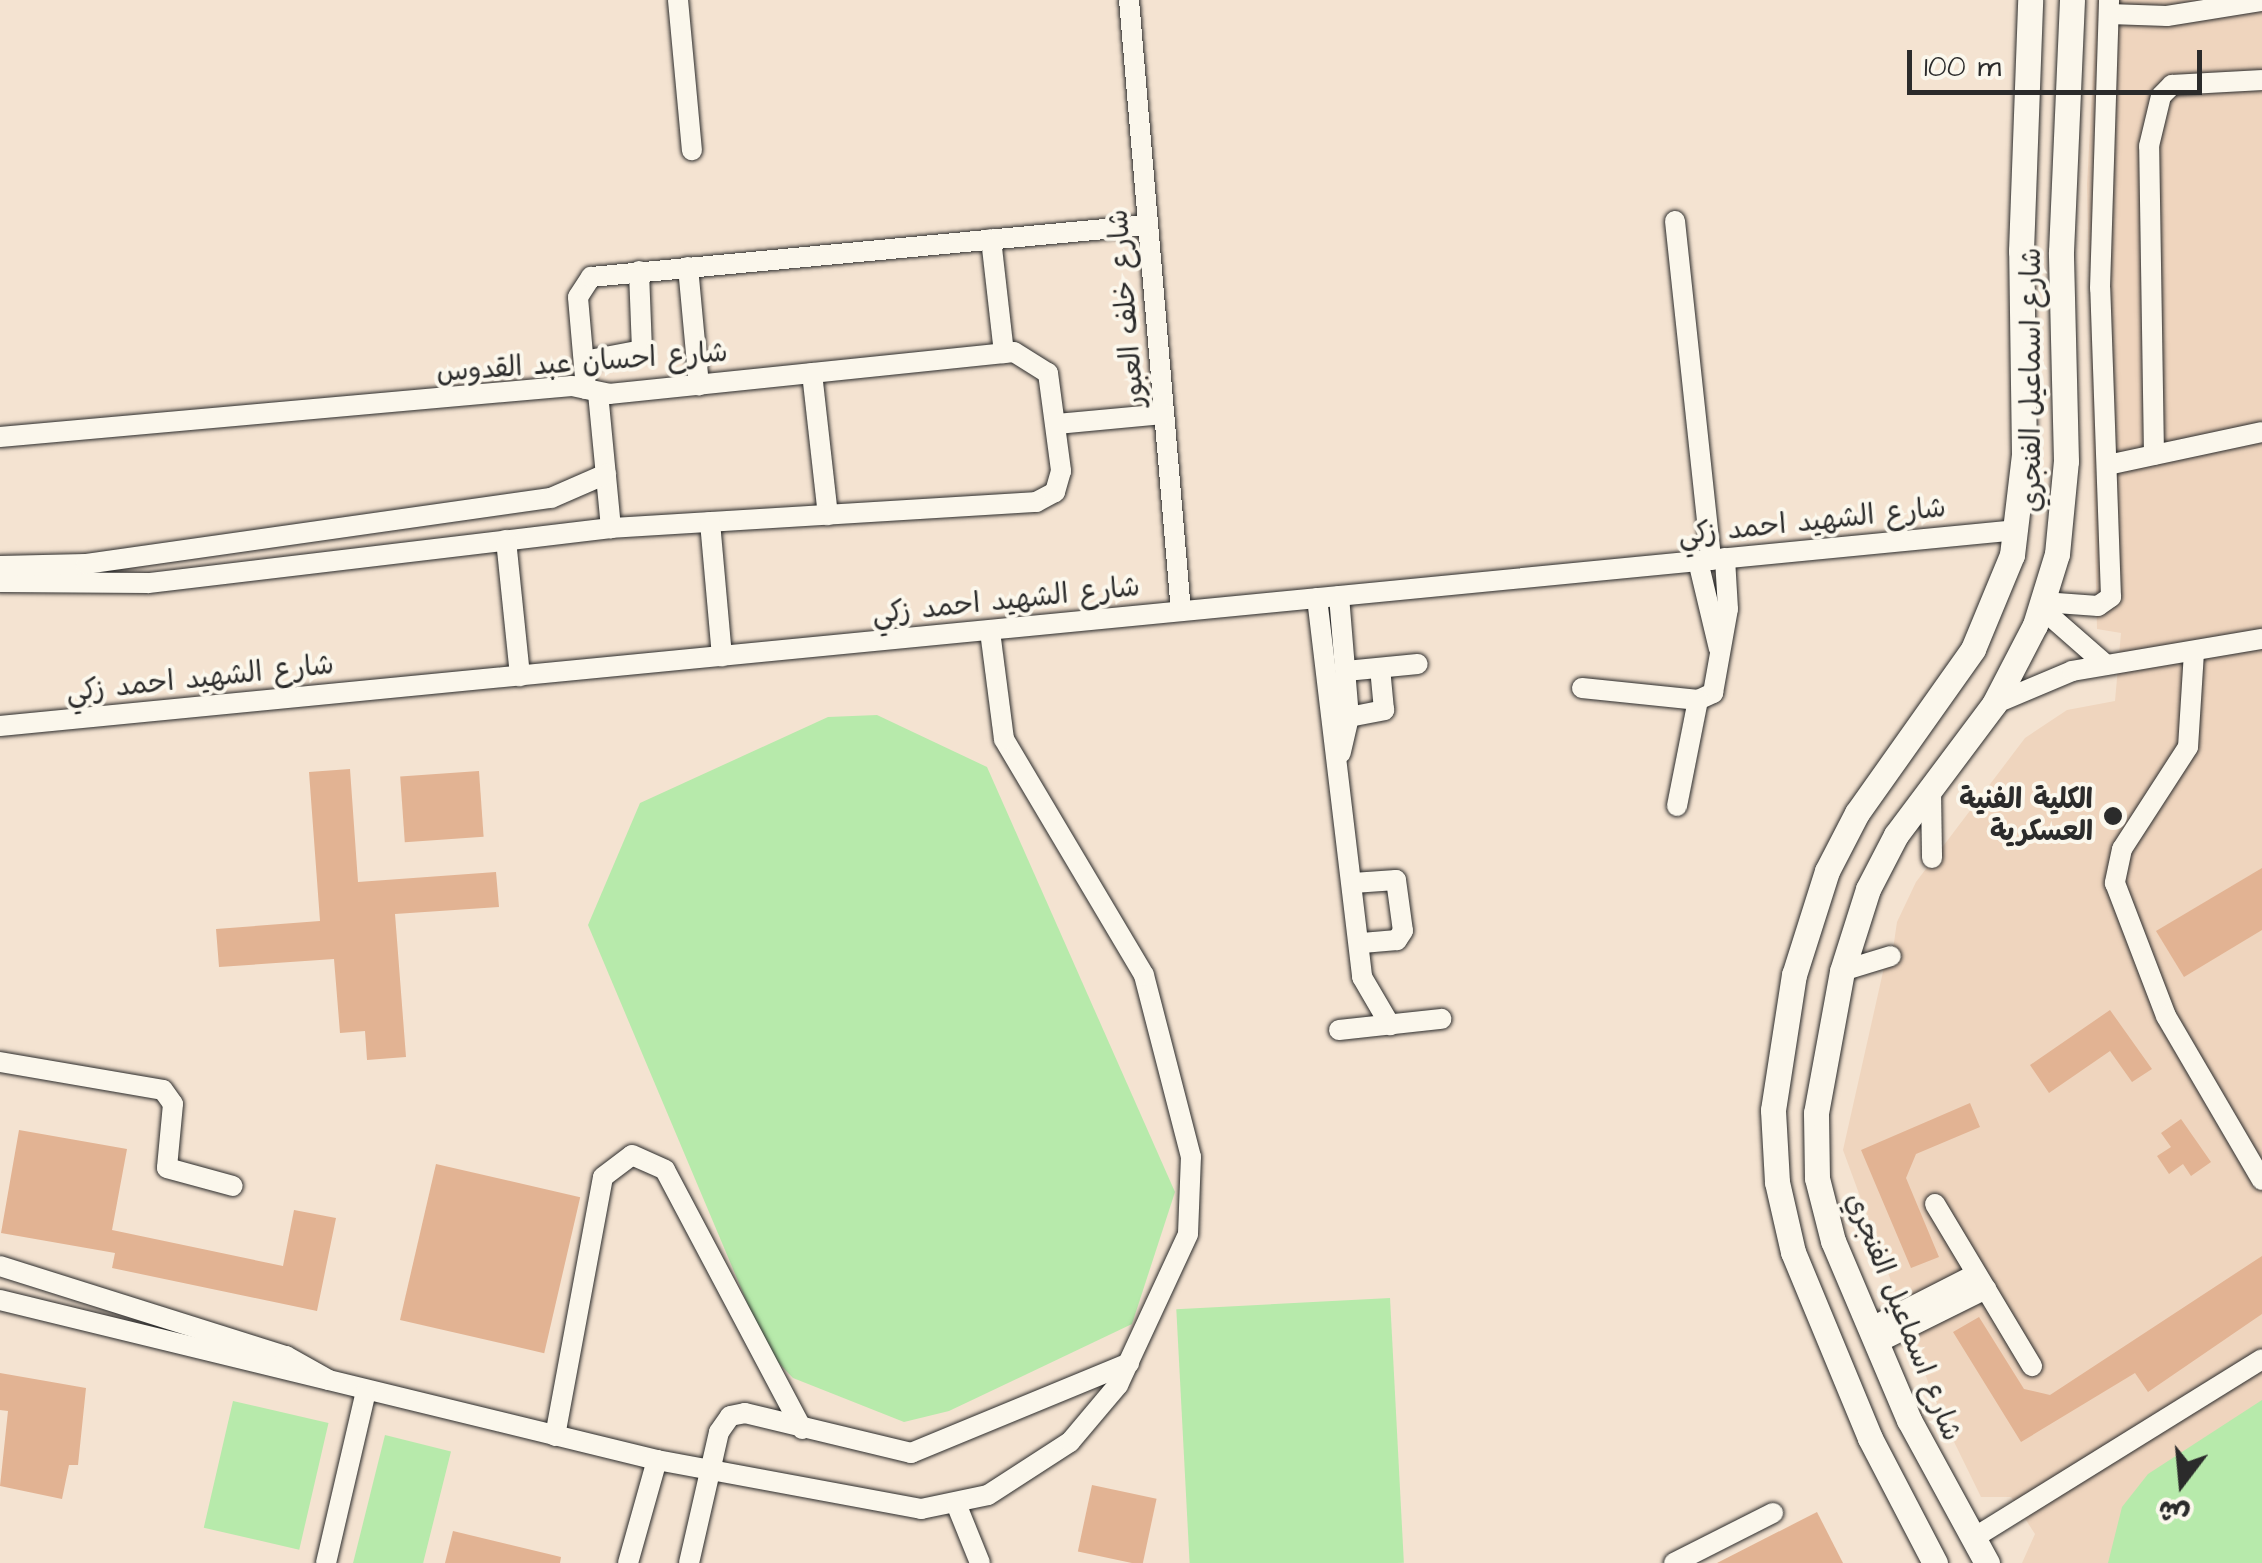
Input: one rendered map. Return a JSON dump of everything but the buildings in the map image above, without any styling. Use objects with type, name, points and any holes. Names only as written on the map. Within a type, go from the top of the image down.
[{"type":"main road","name":"شارع اسماعيل الفنجري","points":[[1934,1563],[1870,1438],[1793,1252],[1774,1159],[1774,1087],[1796,964],[1827,872],[1857,813],[1973,649],[2017,530],[2030,0]]},
{"type":"main road","name":"شارع اسماعيل الفنجري","points":[[1987,1563],[1972,1540],[1874,1336],[1826,1220],[1815,1156],[1842,971],[1876,871],[1994,704],[2042,605],[2065,492],[2062,232],[2072,0]]},
{"type":"street","points":[[678,0],[692,150]]},
{"type":"street","name":"شارع خلف العبور","points":[[1130,0],[1182,611]]},
{"type":"street","points":[[2042,605],[2098,606],[2111,597],[2100,165],[2109,7],[2167,16],[2262,1]]},
{"type":"street","points":[[2154,455],[2150,146],[2160,96],[2172,85],[2262,80]]},
{"type":"street","points":[[1582,688],[1698,700],[1716,688],[1719,649],[1675,221]]},
{"type":"street","points":[[610,528],[606,474],[584,361],[580,286],[639,271],[1147,226]]},
{"type":"street","points":[[0,582],[81,577],[140,584],[610,528],[1043,500],[1060,478],[1048,374],[1024,354],[1004,352],[991,239]]},
{"type":"street","points":[[688,267],[699,384]]},
{"type":"street","points":[[584,361],[632,356],[645,345],[639,271]]},
{"type":"street","name":"شارع احسان عبد القدوس","points":[[0,437],[699,384],[1004,352]]},
{"type":"street","points":[[812,372],[828,515]]},
{"type":"street","points":[[1056,424],[1164,414]]},
{"type":"street","points":[[2108,465],[2262,432]]},
{"type":"street","points":[[0,566],[86,564],[551,498],[606,474]]},
{"type":"street","points":[[710,522],[722,656]]},
{"type":"street","name":"شارع الشهيد احمد زكي","points":[[0,726],[2017,530]]},
{"type":"street","points":[[506,540],[520,676]]},
{"type":"street","points":[[1340,596],[1349,718],[1341,754]]},
{"type":"street","points":[[1317,598],[1327,718],[1341,754],[1364,983],[1390,1024]]},
{"type":"street","points":[[2042,605],[2106,665]]},
{"type":"street","points":[[0,1300],[656,1460],[921,1509],[957,1506],[1002,1488],[1070,1442],[1105,1406],[1129,1364],[1188,1234],[1190,1157],[1144,975],[1004,739],[990,631]]},
{"type":"street","points":[[1994,704],[2056,675],[2262,639]]},
{"type":"street","points":[[2194,652],[2188,746],[2122,849],[2115,882],[2177,1038],[2262,1180]]},
{"type":"street","points":[[1346,672],[1418,664]]},
{"type":"street","points":[[1349,718],[1384,710],[1380,668]]},
{"type":"street","points":[[1677,806],[1698,700]]},
{"type":"street","points":[[1932,790],[1932,858]]},
{"type":"street","points":[[1353,882],[1396,880],[1404,931],[1397,940],[1359,943]]},
{"type":"street","points":[[1842,971],[1890,956]]},
{"type":"street","points":[[1339,1030],[1441,1019]]},
{"type":"street","points":[[0,1062],[163,1090],[173,1104],[166,1168],[233,1186]]},
{"type":"street","points":[[554,1436],[604,1178],[632,1155],[664,1170],[802,1428]]},
{"type":"street","points":[[1934,1204],[2032,1366]]},
{"type":"street","points":[[0,1266],[64,1281],[286,1356],[334,1384]]},
{"type":"street","points":[[55,1315],[64,1281]]},
{"type":"street","points":[[1874,1336],[1981,1281]]},
{"type":"street","points":[[1972,1540],[2262,1359]]},
{"type":"street","points":[[690,1563],[711,1470],[730,1416],[802,1428],[896,1453],[926,1451],[1129,1364]]},
{"type":"street","points":[[326,1563],[366,1391]]},
{"type":"street","points":[[628,1563],[656,1460]]},
{"type":"street","points":[[957,1506],[980,1563]]},
{"type":"street","points":[[1674,1563],[1773,1514]]},
{"type":"shaded area","name":"الكلية الفنية العسكرية","points":[[2097,0],[2262,0],[2262,1563],[2022,1563],[2035,1534],[2011,1497],[1981,1497],[1938,1409],[1843,1150],[1885,963],[1891,963],[1897,922],[1916,882],[2025,738],[2067,710],[2115,701],[2121,633],[2097,629],[2087,185]]},
{"type":"green space","points":[[877,715],[987,767],[1175,1192],[1132,1324],[949,1411],[904,1422],[793,1378],[768,1352],[588,925],[640,803],[828,717]]},
{"type":"green space","points":[[1390,1298],[1404,1563],[1190,1563],[1176,1309]]},
{"type":"green space","points":[[2262,1400],[2262,1563],[2108,1563],[2122,1507],[2148,1474]]},
{"type":"green space","points":[[233,1401],[328,1423],[299,1550],[204,1528]]},
{"type":"green space","points":[[385,1435],[451,1451],[423,1563],[353,1563]]},
{"type":"place","name":"الكلية الفنية العسكرية","points":[[2113,816]]}]
